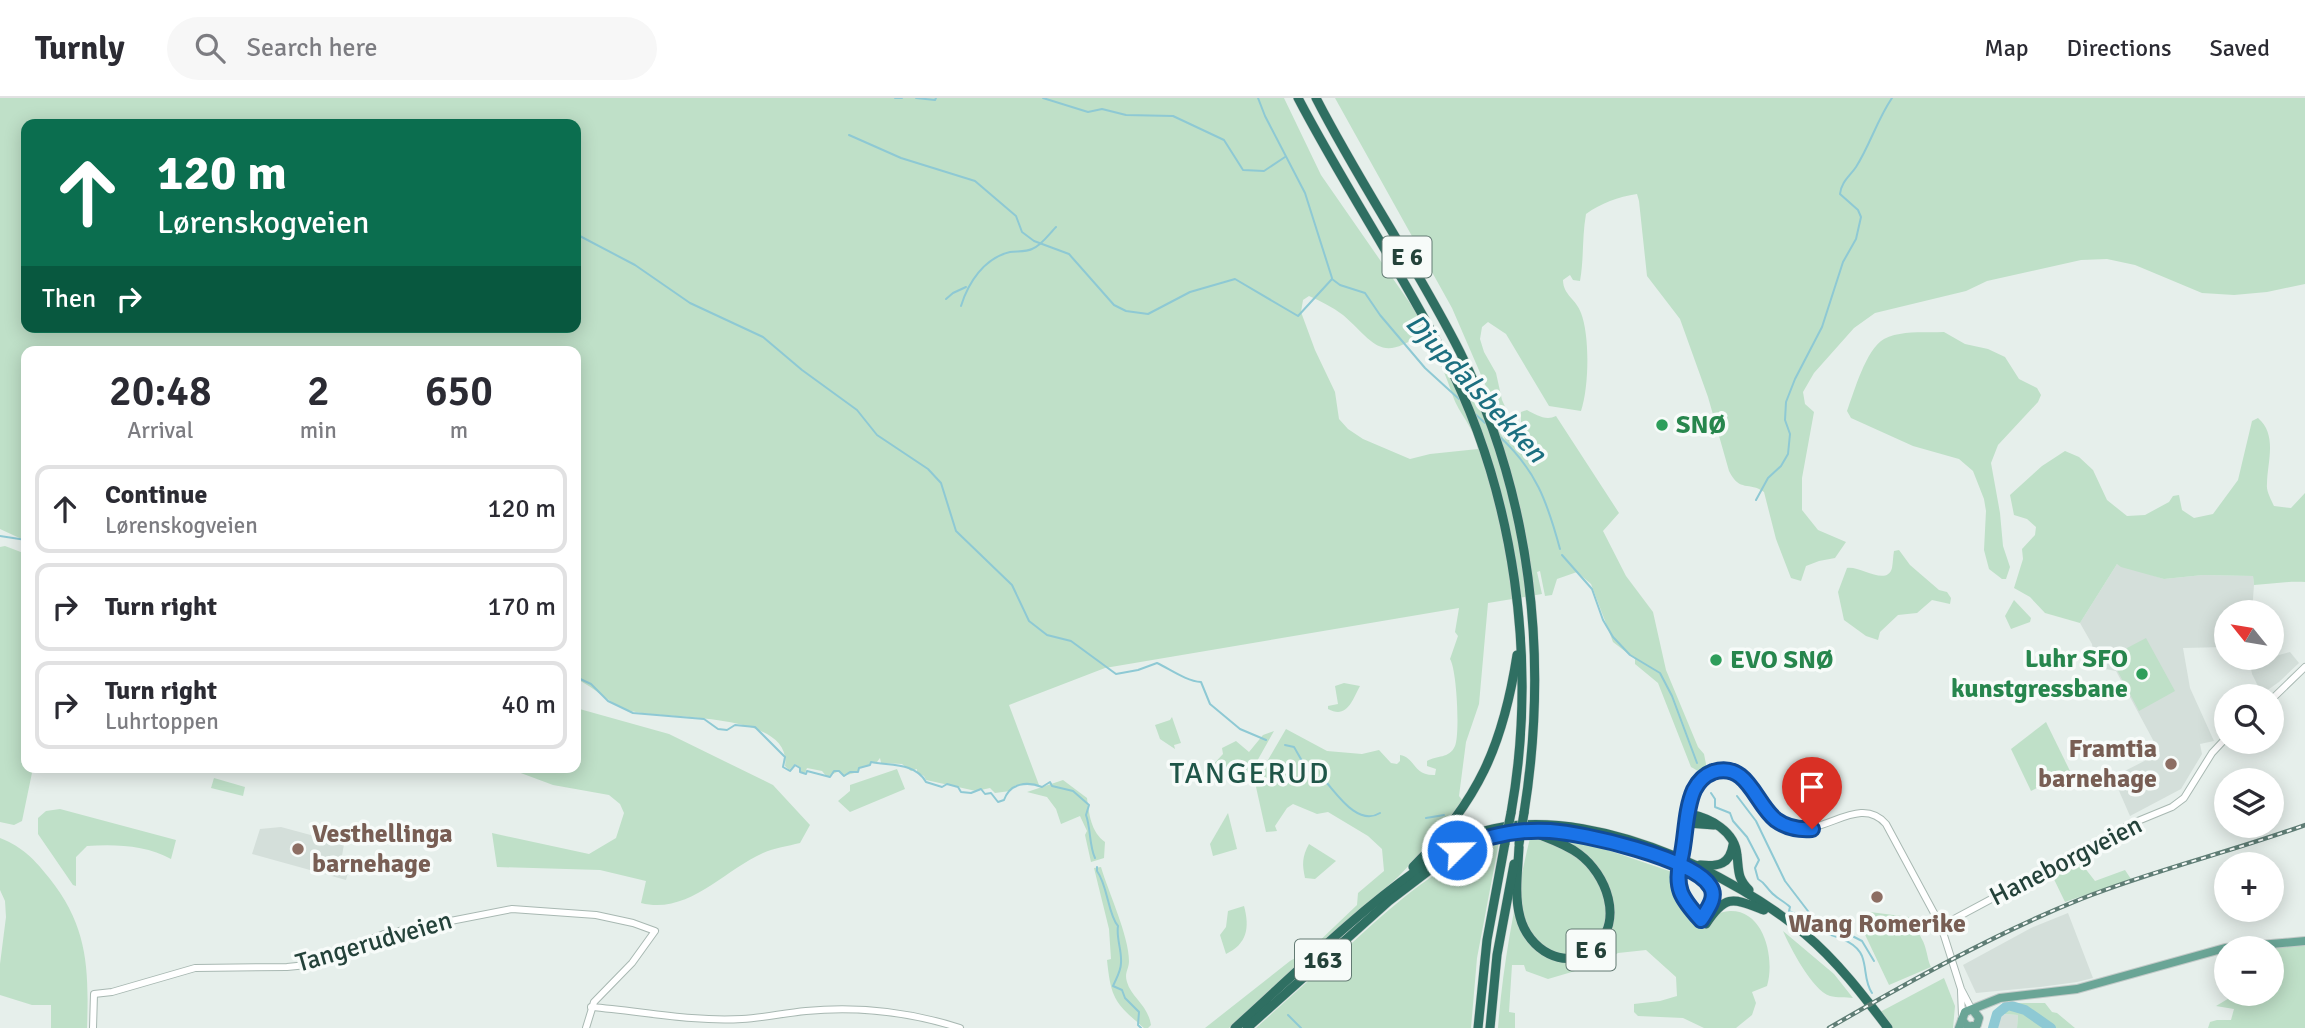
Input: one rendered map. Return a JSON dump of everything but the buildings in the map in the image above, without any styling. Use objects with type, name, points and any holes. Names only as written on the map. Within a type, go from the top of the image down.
[{"type":"highway","name":"E 6","points":[[1298,98],[1425,320],[1467,406],[1501,513],[1513,576],[1522,679],[1521,723],[1511,813],[1484,965],[1478,1028]]},
{"type":"highway","name":"E 6","points":[[1315,98],[1460,352],[1485,410],[1506,473],[1525,554],[1535,646],[1534,735],[1519,845],[1497,954],[1490,1028]]},
{"type":"highway","points":[[1398,882],[1453,822],[1486,770],[1508,706],[1519,639]]},
{"type":"highway","points":[[1688,819],[1716,825],[1724,830],[1737,852],[1739,879],[1765,907]]},
{"type":"highway","name":"163","points":[[1235,1028],[1398,882],[1447,848],[1474,834],[1516,825],[1557,827],[1609,835],[1694,868],[1765,907],[1818,946],[1855,986],[1885,1028]]},
{"type":"highway","name":"163","points":[[1247,1028],[1389,901],[1457,850],[1486,838],[1548,831],[1616,843],[1667,857]]},
{"type":"highway","name":"E 6","points":[[1519,845],[1517,899],[1520,917],[1529,937],[1543,951],[1557,957],[1571,958],[1593,949],[1604,935],[1610,916],[1609,903],[1601,880],[1590,864],[1577,853],[1534,832]]},
{"type":"highway","points":[[1694,868],[1722,865],[1730,856],[1733,843]]},
{"type":"highway","points":[[1694,868],[1710,884],[1713,892],[1711,905],[1703,922]]},
{"type":"highway","points":[[1703,922],[1728,900],[1765,907]]},
{"type":"main road","points":[[1977,1018],[1967,1011],[1961,1021],[1970,1028],[1991,1001],[2003,997],[2077,989],[2225,948],[2305,941]]},
{"type":"street","points":[[2284,687],[2305,667]]},
{"type":"street","name":"Haneborgveien","points":[[1941,926],[2133,823],[2172,807],[2184,798],[2214,751]]},
{"type":"street","points":[[1703,922],[1684,900],[1678,883],[1692,796],[1699,782],[1712,773],[1726,771],[1744,778],[1769,813],[1790,827],[1812,829],[1860,813],[1876,816],[1888,828],[1941,926],[1961,989],[1977,1018]]},
{"type":"street","name":"Tangerudveien","points":[[93,1028],[94,994],[113,992],[195,968],[307,965],[384,934],[512,909],[530,908],[596,915],[655,931],[632,963],[602,992],[592,1007]]},
{"type":"street","points":[[1961,989],[1961,1021]]},
{"type":"street","points":[[586,1028],[592,1007],[717,1019],[742,1019],[820,1010],[887,1012],[960,1028]]},
{"type":"shaded area","points":[[2117,564],[2164,579],[2203,575],[2253,576],[2253,600],[2214,600],[2214,647],[2183,648],[2190,688],[2214,741],[2200,744],[2202,754],[2181,789],[2130,816],[2113,777],[2160,753],[2116,671],[2095,667],[2092,644],[2080,623]]},
{"type":"shaded area","points":[[2290,652],[2299,663],[2276,684],[2257,684],[2251,670],[2284,670],[2284,654]]},
{"type":"shaded area","name":"Vesthellinga barnehage","points":[[281,827],[344,844],[342,856],[352,859],[346,880],[252,854],[260,829]]},
{"type":"shaded area","points":[[2068,913],[2093,978],[2040,987],[1976,993],[1963,965],[2031,928]]},
{"type":"shaded area","points":[[2018,1015],[2017,1028],[1998,1028],[2001,1016]]},
{"type":"green space","points":[[0,98],[1284,98],[1321,175],[1505,440],[1491,398],[1452,308],[1335,98],[2305,98],[2305,284],[2234,295],[2202,293],[2135,265],[2107,259],[2081,260],[1987,281],[1966,291],[1875,313],[1854,328],[1814,373],[1803,392],[1805,404],[1814,412],[1802,478],[1802,510],[1818,530],[1846,542],[1835,558],[1806,566],[1801,581],[1791,578],[1776,539],[1764,492],[1737,482],[1729,471],[1708,397],[1680,319],[1647,276],[1637,194],[1610,201],[1586,214],[1580,281],[1573,280],[1570,275],[1563,280],[1565,290],[1581,313],[1586,335],[1587,376],[1581,411],[1549,406],[1506,334],[1488,322],[1482,327],[1480,339],[1496,373],[1502,400],[1515,428],[1521,425],[1521,412],[1527,410],[1545,418],[1556,416],[1619,513],[1603,531],[1626,576],[1653,612],[1666,670],[1698,747],[1704,754],[1707,769],[1698,771],[1691,767],[1658,683],[1635,664],[1635,659],[1613,642],[1591,584],[1577,572],[1557,579],[1552,595],[1545,596],[1540,571],[1537,572],[1542,594],[1488,603],[1479,704],[1466,742],[1459,796],[1463,801],[1432,841],[1398,877],[1229,1028],[1205,1028],[1290,961],[1312,948],[1357,905],[1358,893],[1384,871],[1382,849],[1368,836],[1328,812],[1317,814],[1293,804],[1287,808],[1275,826],[1277,831],[1266,832],[1256,787],[1261,772],[1286,729],[1327,751],[1362,754],[1379,750],[1391,763],[1397,764],[1400,755],[1422,773],[1435,775],[1436,769],[1427,766],[1427,761],[1450,753],[1457,740],[1456,688],[1450,659],[1458,636],[1455,632],[1459,608],[1105,668],[1009,705],[1039,785],[1016,785],[1010,791],[995,793],[990,788],[976,791],[926,780],[917,773],[917,769],[911,771],[902,764],[881,763],[880,758],[869,766],[859,768],[858,772],[843,776],[839,771],[827,777],[822,771],[807,768],[805,773],[800,772],[801,768],[795,764],[789,770],[785,766],[782,748],[769,735],[748,726],[631,711],[616,705],[581,682],[581,346],[21,346],[21,539],[0,529]],"holes":[[[1309,296],[1343,315],[1378,346],[1396,347],[1422,333],[1437,356],[1478,449],[1410,459],[1363,439],[1348,429],[1339,419],[1335,392],[1301,312],[1303,300]]]},
{"type":"green space","points":[[1944,332],[1965,344],[1988,349],[2005,357],[2019,379],[2037,388],[2041,395],[2038,402],[1998,445],[1991,463],[2003,546],[2010,567],[2006,579],[1989,569],[1984,550],[1986,511],[1973,471],[1959,459],[1913,446],[1851,418],[1847,411],[1861,372],[1872,352],[1884,339],[1898,334]]},
{"type":"green space","points":[[2258,418],[2270,441],[2267,487],[2274,506],[2291,508],[2305,493],[2305,582],[2254,585],[2253,576],[2203,575],[2164,579],[2117,564],[2080,623],[2045,613],[2030,597],[2014,588],[2023,559],[2022,549],[2035,535],[2036,527],[2027,519],[2014,515],[2010,495],[2042,466],[2065,451],[2079,457],[2093,470],[2107,500],[2127,516],[2145,515],[2169,502],[2173,496],[2179,495],[2182,510],[2194,518],[2213,514],[2238,480],[2252,421]]},
{"type":"green space","points":[[5,546],[21,552],[21,773],[32,773],[22,821],[14,825],[0,822],[0,547]]},
{"type":"green space","points":[[1899,550],[1910,565],[1939,590],[1947,592],[1951,598],[1950,604],[1932,600],[1917,613],[1898,615],[1880,632],[1878,640],[1866,636],[1844,620],[1838,592],[1847,568],[1885,576],[1892,568],[1894,551]]},
{"type":"green space","points":[[2014,600],[2031,618],[2030,622],[2011,629],[2005,616]]},
{"type":"green space","name":"Luhr SFO kunstgressbane","points":[[2146,638],[2175,691],[2139,711],[2110,657]]},
{"type":"green space","points":[[1344,683],[1360,686],[1351,703],[1340,712],[1328,709],[1328,706],[1338,704],[1335,686]]},
{"type":"green space","points":[[581,709],[669,734],[773,785],[810,825],[800,843],[763,853],[690,897],[658,905],[641,903],[646,881],[600,870],[497,867],[492,833],[589,854],[616,838],[624,813],[620,804],[609,795],[553,785],[521,773],[581,773]]},
{"type":"green space","points":[[1172,717],[1181,743],[1174,745],[1175,749],[1160,739],[1155,725]]},
{"type":"green space","points":[[2046,722],[2070,771],[2031,791],[2011,749]]},
{"type":"green space","points":[[1274,731],[1247,779],[1219,775],[1208,770],[1223,754],[1222,748],[1236,741],[1249,752],[1263,735]]},
{"type":"green space","points":[[897,769],[905,789],[850,812],[838,801],[850,791],[850,785]]},
{"type":"green space","points":[[214,778],[245,787],[243,796],[211,788]]},
{"type":"green space","points":[[1063,780],[1087,798],[1094,828],[1105,842],[1104,858],[1091,862],[1085,835],[1087,831],[1080,816],[1061,824],[1056,809],[1047,797],[1027,792]]},
{"type":"green space","points":[[60,809],[176,840],[171,859],[130,846],[87,846],[76,857],[76,886],[73,885],[38,834],[38,818],[46,811]]},
{"type":"green space","points":[[1228,813],[1237,849],[1213,856],[1210,844]]},
{"type":"green space","points":[[0,838],[34,860],[63,897],[72,914],[84,949],[87,1028],[51,1028],[51,1005],[32,1005],[0,995],[0,964],[6,917],[5,901],[0,890]]},
{"type":"green space","points":[[1530,838],[1587,843],[1672,872],[1678,900],[1697,922],[1730,911],[1742,913],[1752,919],[1765,938],[1770,963],[1767,986],[1752,992],[1756,1003],[1752,1015],[1736,1028],[1704,1028],[1683,1018],[1638,1016],[1634,1012],[1634,1004],[1677,996],[1676,977],[1646,950],[1618,953],[1599,964],[1548,979],[1526,971],[1524,965],[1512,965],[1509,1012],[1515,1013],[1515,1028],[1498,1028],[1510,932]]},
{"type":"green space","points":[[1499,842],[1477,958],[1471,1028],[1256,1028],[1421,884],[1457,861]]},
{"type":"green space","points":[[1309,844],[1336,861],[1315,879],[1305,878],[1304,873],[1304,857]]},
{"type":"green space","points":[[2077,858],[2095,881],[2125,870],[2131,879],[2065,902],[2051,873]]},
{"type":"green space","points":[[1101,867],[1126,939],[1129,961],[1127,982],[1147,1012],[1151,1025],[1148,1028],[1144,1028],[1121,1006],[1110,984],[1107,960],[1111,959],[1109,929],[1094,868]]},
{"type":"green space","points":[[1244,906],[1247,921],[1245,935],[1239,945],[1226,954],[1220,935],[1226,927],[1228,911]]},
{"type":"green space","points":[[1870,912],[1909,917],[1918,921],[1931,967],[1889,985],[1859,922]]},
{"type":"green space","points":[[1783,931],[1834,974],[1853,998],[1830,996],[1816,986],[1802,967]]},
{"type":"green space","points":[[2305,944],[2305,1028],[2208,1028],[2210,1022],[2231,1020],[2234,1009],[2216,1006],[2284,1006],[2284,946]]},
{"type":"green space","points":[[1944,978],[1955,1006],[1953,1028],[1892,1028],[1880,1012]]},
{"type":"green space","points":[[2005,1003],[2045,1003],[2052,1012],[2075,1028],[2017,1028],[2018,1015],[2005,1014]]},
{"type":"waterway","points":[[895,98],[902,98]]},
{"type":"waterway","points":[[916,98],[936,98]]},
{"type":"waterway","points":[[1043,98],[1088,112],[1102,109],[1126,115],[1173,116],[1224,140],[1243,170],[1264,171],[1285,157]]},
{"type":"waterway","points":[[1258,98],[1305,193],[1332,278]]},
{"type":"waterway","points":[[1756,500],[1768,478],[1781,466],[1788,454],[1790,434],[1785,420],[1786,402],[1822,327],[1843,262],[1856,239],[1861,217],[1858,210],[1840,194],[1841,190],[1861,159],[1892,98]]},
{"type":"waterway","points":[[849,135],[901,158],[975,181],[1016,216],[1022,232],[1034,241],[1069,254],[1114,305],[1126,311],[1148,314],[1190,292],[1235,279],[1298,316],[1332,279]]},
{"type":"waterway","points":[[961,306],[973,280],[992,260],[1010,252],[1027,251],[1035,247],[1056,227]]},
{"type":"waterway","points":[[581,237],[635,265],[690,303],[763,337],[802,370],[857,410],[877,435],[928,469],[941,483],[956,531],[1012,585],[1029,621],[1047,635],[1071,641],[1116,674],[1157,663],[1184,677],[1201,682],[1210,704],[1240,729],[1266,740]]},
{"type":"waterway","name":"Djupdalsbekken","points":[[1332,279],[1340,285],[1365,293],[1425,368],[1459,399]]},
{"type":"waterway","points":[[946,299],[966,287]]},
{"type":"waterway","name":"Djupdalsbekken","points":[[1474,413],[1485,423]]},
{"type":"waterway","name":"Djupdalsbekken","points":[[1499,436],[1531,474],[1545,501],[1560,549]]},
{"type":"waterway","points":[[0,536],[21,539]]},
{"type":"waterway","name":"Djupdalsbekken","points":[[1562,555],[1592,589],[1603,620],[1613,637],[1630,655],[1660,673],[1672,696],[1697,763]]},
{"type":"waterway","points":[[581,679],[591,684],[608,701],[633,713],[704,719],[718,729],[727,730],[735,725],[755,727],[785,757],[783,767],[790,771],[795,765],[800,768],[800,772],[806,774],[807,771],[830,777],[834,771],[839,771],[844,776],[850,772],[858,772],[859,768],[870,765],[871,762],[893,765],[909,768],[926,782],[942,787],[947,784],[958,787],[961,792],[971,793],[981,789],[985,794],[991,793],[998,802],[1004,800],[1010,790],[1020,785],[1042,787],[1050,782],[1052,786],[1073,791],[1089,805],[1086,815],[1095,858]]},
{"type":"waterway","points":[[1285,745],[1294,747],[1310,772],[1327,783],[1350,808],[1365,816],[1380,813]]},
{"type":"waterway","name":"Djupdalsbekken","points":[[1711,793],[1715,799],[1715,807],[1730,813],[1733,821],[1747,837],[1759,860],[1755,868],[1758,879],[1790,907],[1789,911],[1808,925],[1853,945],[1862,956],[1872,993]]},
{"type":"waterway","points":[[1737,796],[1756,821],[1785,881],[1811,915],[1862,941],[1874,961]]},
{"type":"waterway","points":[[1426,818],[1444,815]]},
{"type":"waterway","points":[[1097,867],[1118,926],[1121,966],[1113,986],[1122,990],[1125,998],[1139,1012],[1138,1025],[1141,1028]]},
{"type":"waterway","points":[[1993,1028],[1997,1014],[2008,1005],[2025,1010],[2051,1028]]},
{"type":"waterway","points":[[1288,1015],[1301,1028]]},
{"type":"railway","points":[[1829,1028],[1953,959],[2016,927],[2081,899],[2305,825]]},
{"type":"place","name":"SNØ","points":[[1662,425]]},
{"type":"place","name":"EVO SNØ","points":[[1716,660]]},
{"type":"place","name":"Luhr SFO kunstgressbane","points":[[2142,674]]},
{"type":"place","name":"Framtia barnehage","points":[[2171,764]]},
{"type":"place","name":"Vesthellinga barnehage","points":[[298,849]]},
{"type":"place","name":"Wang Romerike","points":[[1877,897]]},
{"type":"district","name":"TANGERUD","points":[[1250,773]]},
{"type":"route","points":[[1457,850],[1493,836],[1548,831],[1601,839],[1634,848],[1666,860],[1675,864],[1693,872],[1710,884],[1713,892],[1711,905],[1701,920],[1684,900],[1677,877],[1678,870],[1682,852],[1686,834],[1692,796],[1696,786],[1706,775],[1726,771],[1744,778],[1776,820],[1795,829],[1812,829]]}]
